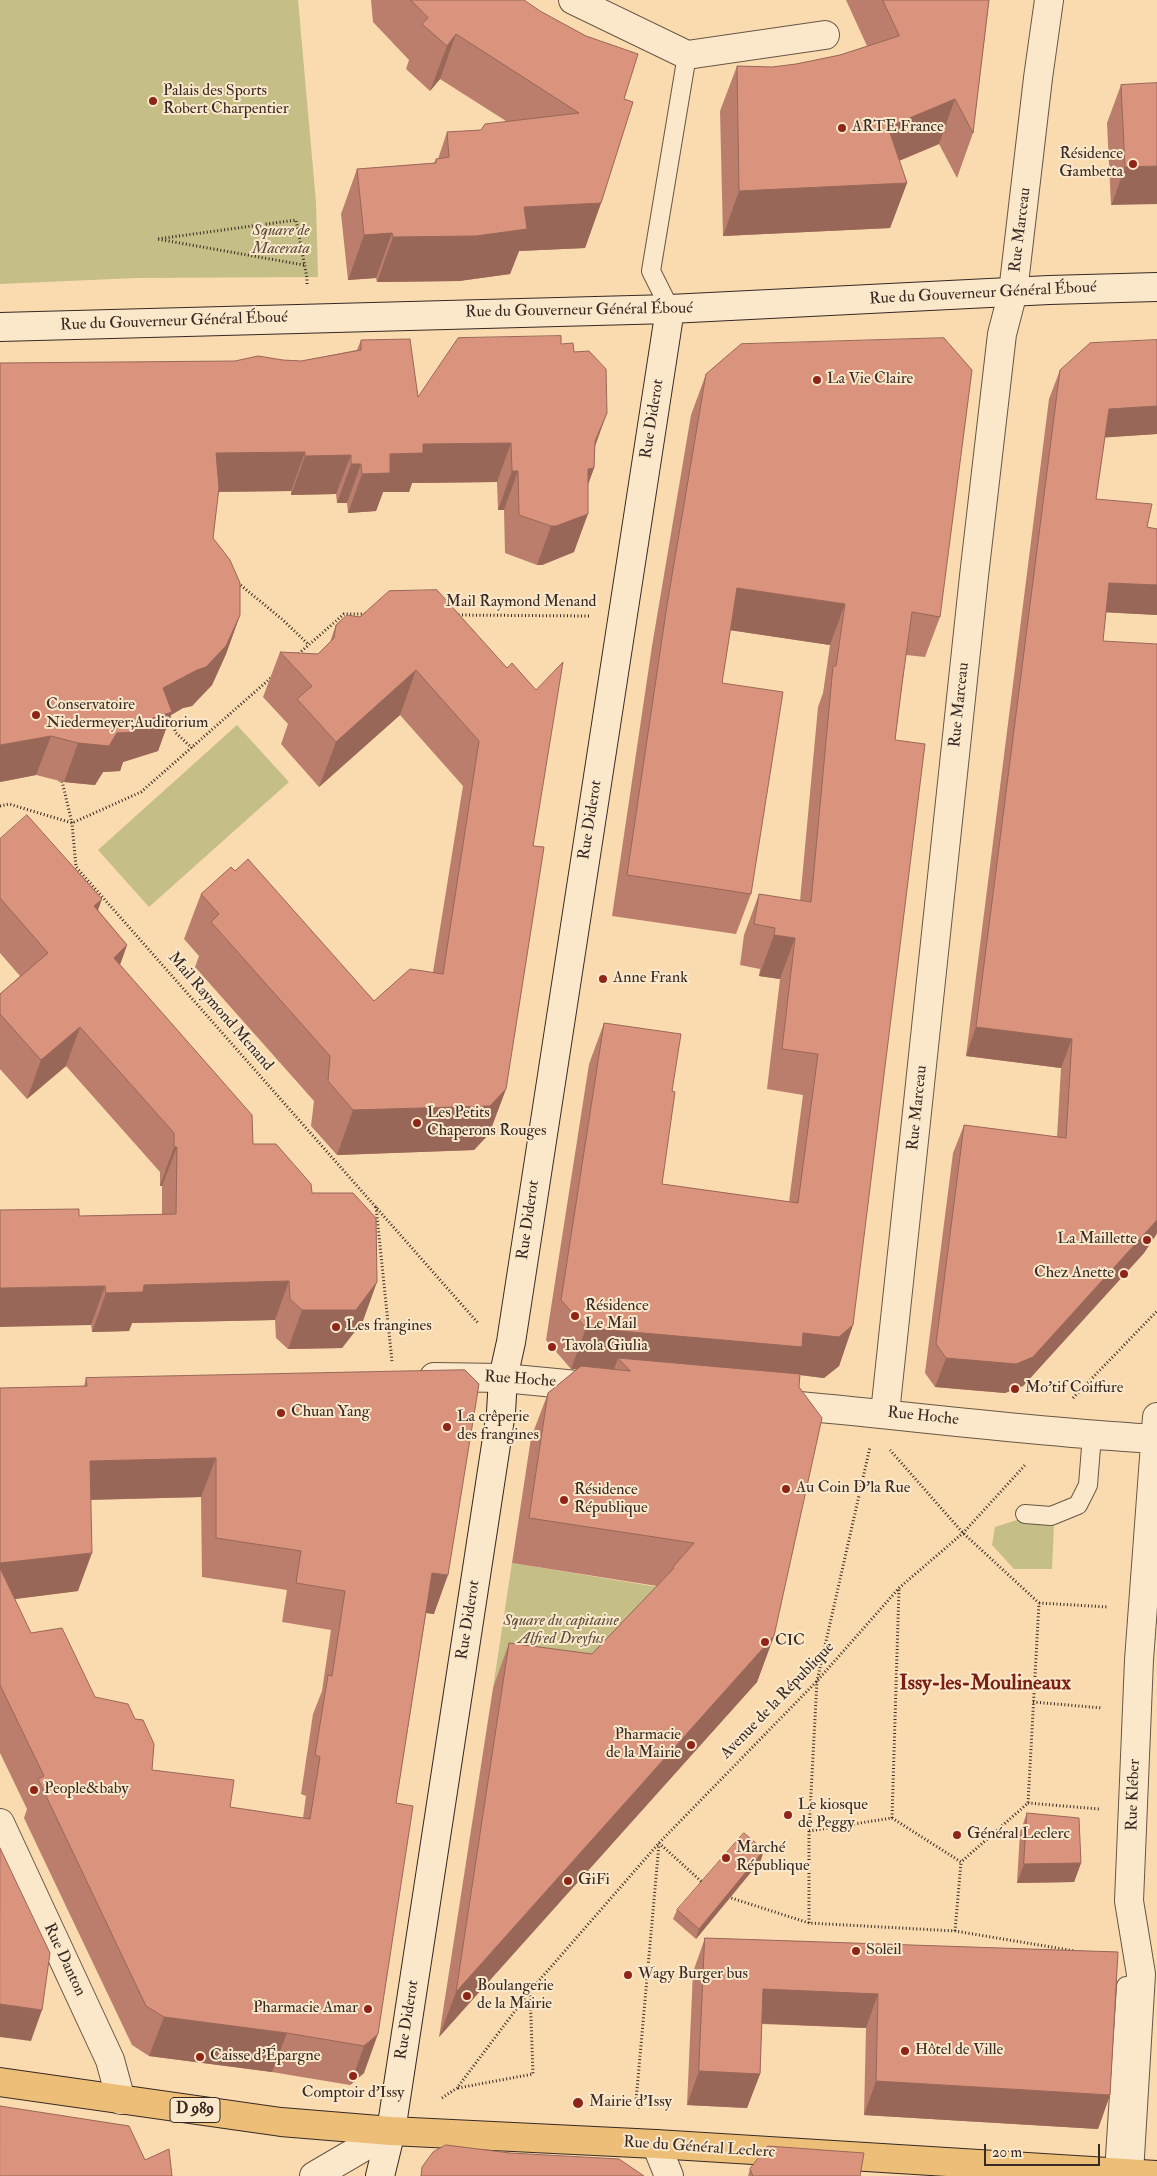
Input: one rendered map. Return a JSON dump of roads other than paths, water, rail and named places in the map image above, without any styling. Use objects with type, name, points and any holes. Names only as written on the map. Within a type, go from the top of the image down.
[{"type":"main road","name":"D 989","points":[[0,2082],[281,2122],[391,2131]]},
{"type":"main road","name":"Rue du Général Leclerc","points":[[391,2131],[656,2144],[1157,2175]]},
{"type":"street","points":[[574,0],[687,55],[825,35]]},
{"type":"street","name":"Rue Marceau","points":[[880,1422],[1002,334],[1013,292],[1049,0]]},
{"type":"street","name":"Rue du Gouverneur Général Éboué","points":[[0,327],[670,309],[1013,292],[1157,287]]},
{"type":"street","name":"Rue Diderot","points":[[380,2176],[391,2131],[501,1412],[503,1378],[511,1342],[670,309]]},
{"type":"street","name":"Rue Hoche","points":[[399,1370],[621,1389]]},
{"type":"street","name":"Rue Hoche","points":[[757,1402],[880,1422],[1092,1435],[1156,1432]]},
{"type":"street","name":"Rue Kléber","points":[[1122,2172],[1140,1974],[1147,1944],[1130,1900],[1143,1608],[1156,1432]]},
{"type":"street","name":"Rue Danton","points":[[0,1823],[110,2060],[121,2100]]},
{"type":"street","points":[[314,2176],[391,2131]]},
{"type":"street","points":[[656,2144],[669,2176]]},
{"type":"lane","points":[[670,309],[651,271],[687,55]]},
{"type":"lane","points":[[1025,1514],[1051,1516],[1078,1505],[1088,1485],[1092,1435]]},
{"type":"lane","points":[[1122,2172],[1126,1986]]},
{"type":"place","name":"Palais des Sports Robert Charpentier","points":[[153,101]]},
{"type":"place","name":"ARTE France","points":[[842,128]]},
{"type":"place","name":"Résidence Gambetta","points":[[1133,164]]},
{"type":"place","name":"La Vie Claire","points":[[817,380]]},
{"type":"place","name":"Conservatoire Niedermeyer;Auditorium","points":[[36,715]]},
{"type":"place","name":"Anne Frank","points":[[603,979]]},
{"type":"place","name":"Les Petits Chaperons Rouges","points":[[417,1123]]},
{"type":"place","name":"La Maillette","points":[[1147,1240]]},
{"type":"place","name":"Chez Anette","points":[[1124,1274]]},
{"type":"place","name":"Résidence Le Mail","points":[[575,1316]]},
{"type":"place","name":"Les frangines","points":[[336,1327]]},
{"type":"place","name":"Tavola Giulia","points":[[552,1347]]},
{"type":"place","name":"Mo'tif Coiffure","points":[[1015,1389]]},
{"type":"place","name":"Chuan Yang","points":[[281,1413]]},
{"type":"place","name":"La crêperie des frangines","points":[[447,1427]]},
{"type":"place","name":"Au Coin D'la Rue","points":[[786,1489]]},
{"type":"place","name":"Résidence République","points":[[564,1500]]},
{"type":"place","name":"CIC","points":[[765,1642]]},
{"type":"place","name":"Pharmacie de la Mairie","points":[[691,1745]]},
{"type":"place","name":"People&baby","points":[[34,1790]]},
{"type":"place","name":"Le kiosque de Peggy","points":[[788,1815]]},
{"type":"place","name":"Général Leclerc","points":[[957,1835]]},
{"type":"place","name":"Marché République","points":[[726,1858]]},
{"type":"place","name":"GiFi","points":[[568,1881]]},
{"type":"place","name":"Soleil","points":[[856,1951]]},
{"type":"place","name":"Wagy Burger bus","points":[[628,1975]]},
{"type":"place","name":"Boulangerie de la Mairie","points":[[467,1996]]},
{"type":"place","name":"Pharmacie Amar","points":[[368,2009]]},
{"type":"place","name":"Hôtel de Ville","points":[[905,2051]]},
{"type":"place","name":"Caisse d'Épargne","points":[[200,2057]]},
{"type":"place","name":"Comptoir d'Issy","points":[[353,2076]]},
{"type":"place","name":"Mairie d'Issy","points":[[578,2103]]},
{"type":"district","name":"Issy-les-Moulineaux","points":[[985,1684]]},
{"type":"park label","name":"Square de Macerata","points":[[281,241]]},
{"type":"park label","name":"Square du capitaine Alfred Dreyfus","points":[[561,1631]]}]
